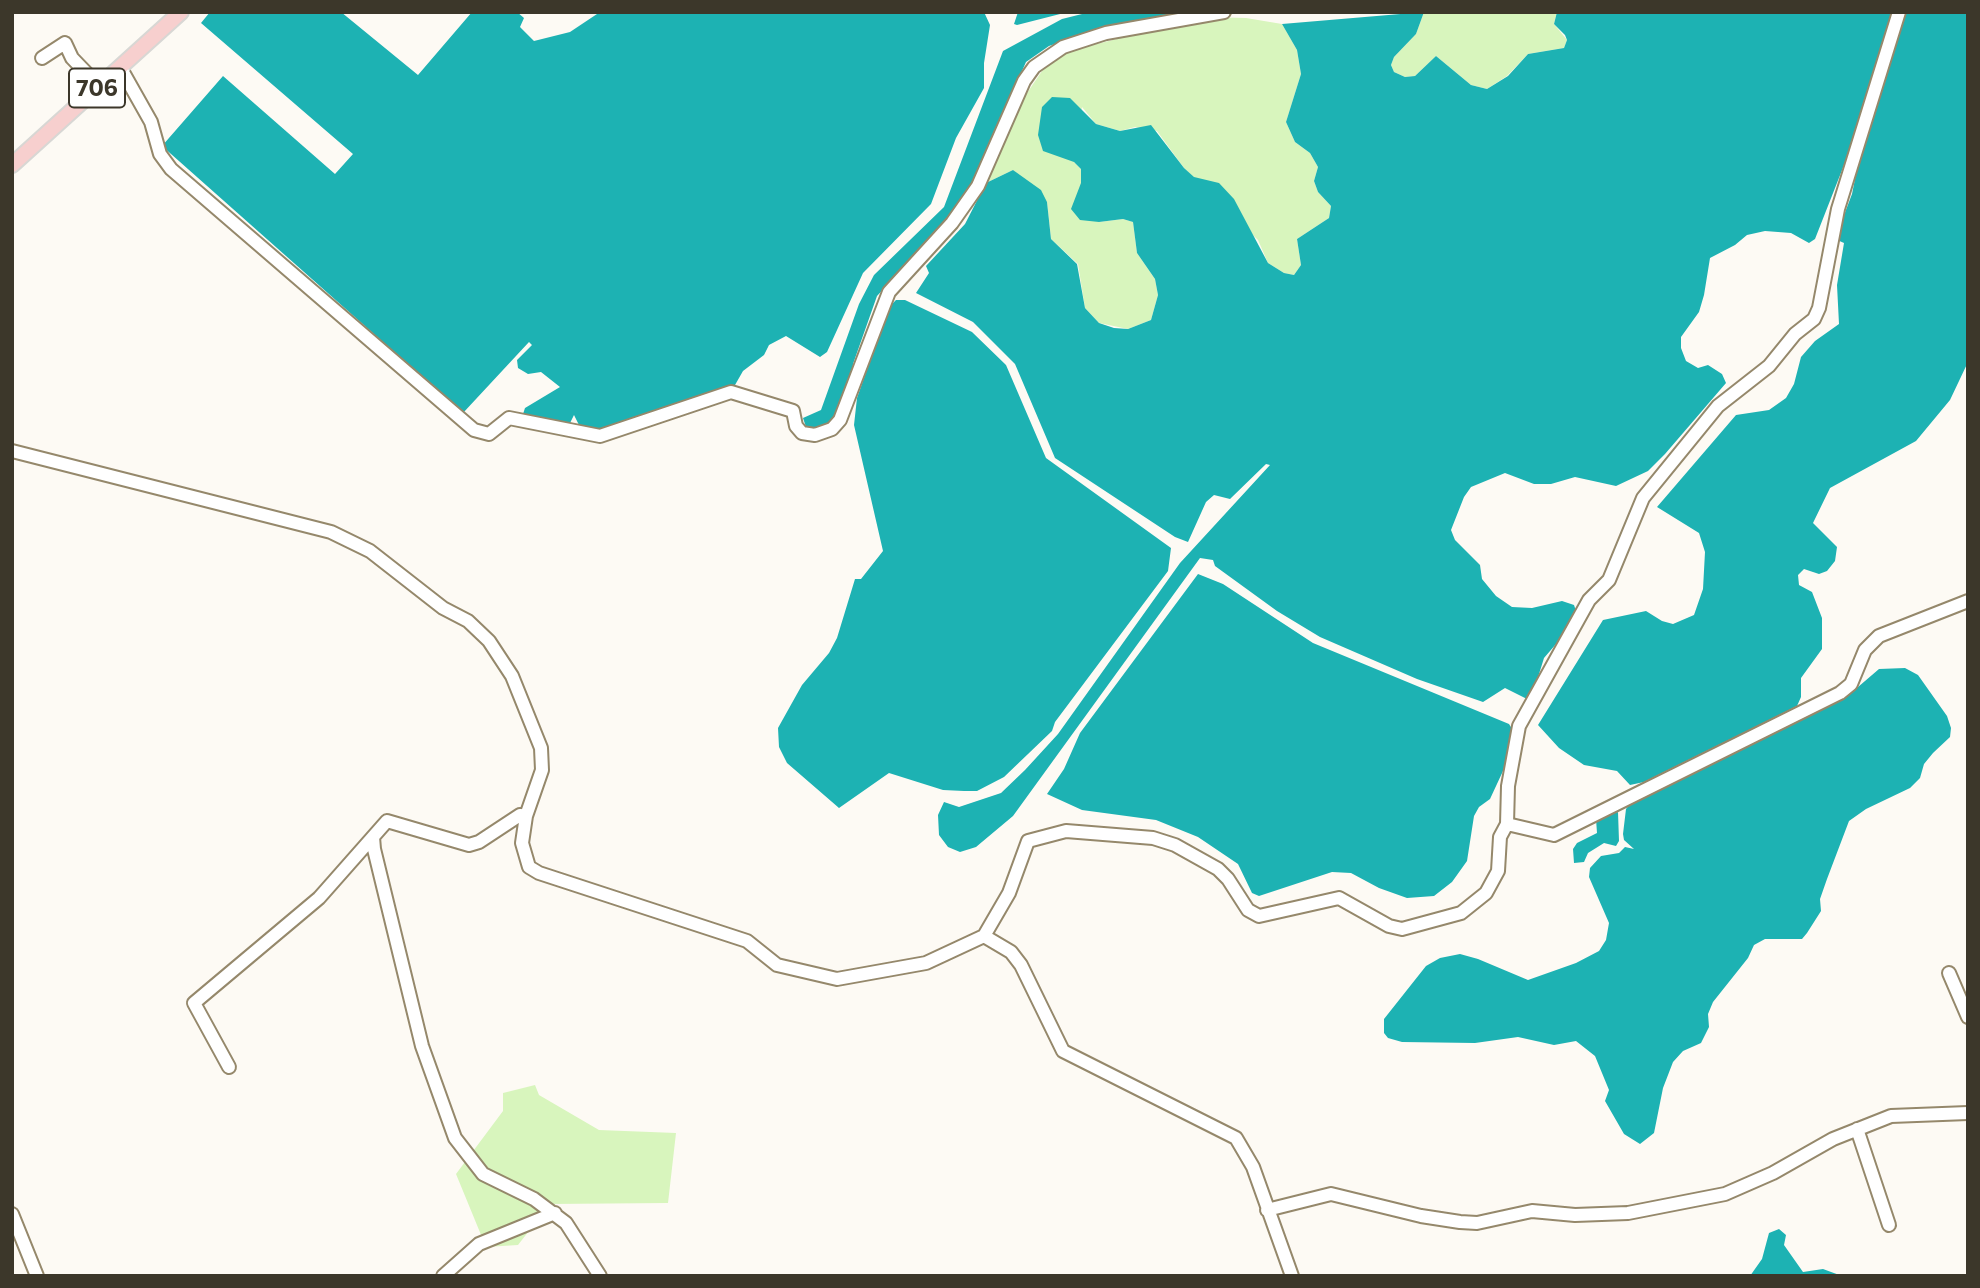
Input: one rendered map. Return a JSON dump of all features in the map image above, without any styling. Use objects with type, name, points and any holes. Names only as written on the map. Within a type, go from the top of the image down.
[{"type":"main road","name":"706","points":[[12,165],[181,12]]},
{"type":"street","points":[[120,67],[151,122],[160,154],[170,169],[474,430],[489,434],[509,418],[600,436],[732,392],[793,411],[796,426],[802,433],[815,435],[832,429],[840,420],[889,292],[952,223],[978,186],[1024,81],[1034,67],[1063,47],[1106,33],[1224,12]]},
{"type":"street","points":[[12,450],[331,532],[355,542],[388,563],[443,607],[468,621],[489,641],[512,676],[541,748],[542,770],[526,816],[522,843],[529,867],[556,880],[747,941],[776,965],[837,979],[926,963],[984,936],[1009,894],[1028,841],[1066,831],[1153,838],[1175,845],[1218,869],[1248,910],[1259,916],[1339,898],[1389,926],[1402,929],[1461,913],[1486,893],[1498,871],[1500,837],[1507,824],[1508,786],[1518,726],[1589,600],[1609,580],[1643,498],[1718,406],[1769,366],[1795,334],[1814,319],[1819,308],[1838,209],[1899,12]]},
{"type":"street","points":[[42,58],[65,43],[72,58],[99,86]]},
{"type":"street","points":[[1507,824],[1554,835],[1840,693],[1851,684],[1865,650],[1879,636],[1968,601]]},
{"type":"street","points":[[229,1067],[194,1003],[318,898],[387,821],[469,845],[479,842],[520,815],[526,816]]},
{"type":"street","points":[[373,837],[373,849],[422,1046],[455,1138],[483,1174],[555,1213],[566,1223],[600,1276]]},
{"type":"street","points":[[984,936],[1011,952],[1021,965],[1063,1051],[1236,1138],[1253,1167],[1292,1276]]},
{"type":"street","points":[[1950,973],[1968,1017]]},
{"type":"street","points":[[1267,1210],[1331,1194],[1421,1216],[1460,1222],[1477,1223],[1532,1211],[1575,1215],[1628,1213],[1725,1194],[1857,1129],[1891,1116],[1968,1113]]},
{"type":"street","points":[[1857,1129],[1889,1224]]},
{"type":"street","points":[[443,1276],[479,1244],[555,1213]]},
{"type":"street","points":[[12,1214],[37,1276]]},
{"type":"green space","points":[[1424,12],[1557,12],[1554,24],[1567,40],[1564,48],[1528,54],[1507,76],[1487,89],[1471,85],[1436,56],[1415,76],[1405,77],[1394,72],[1391,65],[1394,57],[1416,34]]},
{"type":"green space","points":[[1204,17],[1246,18],[1282,24],[1297,50],[1301,74],[1286,122],[1295,142],[1310,153],[1318,167],[1314,181],[1318,192],[1331,206],[1329,218],[1297,239],[1301,265],[1294,275],[1284,273],[1268,263],[1258,240],[1184,168],[1157,131],[1135,127],[1120,131],[1096,124],[1082,107],[1074,162],[1081,169],[1082,183],[1078,194],[1099,222],[1123,219],[1133,222],[1137,253],[1155,279],[1158,295],[1151,320],[1128,329],[1099,323],[1085,308],[1078,264],[1051,239],[1047,202],[1013,170],[986,183],[1023,99],[1042,71],[1065,52]]},
{"type":"green space","points":[[535,1085],[539,1095],[599,1130],[676,1133],[668,1203],[550,1204],[518,1245],[486,1247],[456,1174],[503,1111],[503,1093]]},
{"type":"water","points":[[210,12],[341,12],[418,75],[472,12],[517,12],[524,18],[520,27],[534,41],[570,32],[600,12],[984,12],[990,25],[984,63],[984,88],[956,138],[931,204],[863,273],[827,352],[820,357],[786,336],[769,345],[764,355],[743,371],[735,385],[600,430],[580,427],[574,415],[569,425],[523,414],[525,408],[560,387],[541,372],[528,374],[518,368],[517,360],[532,345],[529,342],[463,413],[162,146],[223,76],[335,174],[353,154],[201,23]]},
{"type":"water","points":[[1018,12],[1068,12],[1017,25],[1014,24]]},
{"type":"water","points":[[1090,12],[1183,12],[1099,29],[1049,46],[1026,62],[958,214],[898,280],[889,283],[877,296],[853,364],[852,381],[839,419],[822,427],[806,427],[803,418],[821,410],[859,304],[874,275],[944,207],[1003,51],[1062,19]]},
{"type":"water","points":[[1424,12],[1416,34],[1394,57],[1391,65],[1394,72],[1405,77],[1415,76],[1436,56],[1471,85],[1487,89],[1508,76],[1528,54],[1564,48],[1567,40],[1565,35],[1554,24],[1557,12],[1894,12],[1864,114],[1815,239],[1809,243],[1791,233],[1765,231],[1747,235],[1735,245],[1710,258],[1699,312],[1681,337],[1681,348],[1686,361],[1698,368],[1708,365],[1722,374],[1726,383],[1665,454],[1648,471],[1616,486],[1575,477],[1551,484],[1534,484],[1505,473],[1471,487],[1464,497],[1451,530],[1455,540],[1480,565],[1482,579],[1496,596],[1512,607],[1532,608],[1562,601],[1574,605],[1576,611],[1562,637],[1544,658],[1534,690],[1527,699],[1505,688],[1483,702],[1417,679],[1320,637],[1277,611],[1215,566],[1213,560],[1200,558],[1013,816],[976,847],[960,852],[948,847],[939,835],[938,815],[944,802],[959,807],[1001,793],[1025,770],[1058,734],[1180,563],[1270,465],[1266,464],[1230,499],[1214,495],[1206,502],[1188,542],[1175,537],[1055,458],[1015,364],[973,322],[916,293],[929,273],[926,266],[965,224],[986,183],[1013,170],[1041,190],[1047,202],[1051,239],[1077,264],[1085,308],[1099,323],[1114,328],[1128,329],[1151,320],[1158,295],[1155,279],[1137,253],[1133,222],[1123,219],[1099,222],[1080,220],[1071,209],[1081,183],[1081,169],[1074,162],[1043,151],[1038,135],[1042,107],[1052,97],[1070,98],[1096,124],[1120,131],[1151,125],[1194,177],[1219,183],[1234,199],[1268,263],[1284,273],[1294,275],[1301,265],[1297,239],[1329,218],[1331,206],[1318,192],[1314,181],[1318,167],[1310,153],[1295,142],[1286,122],[1301,74],[1297,50],[1282,24]]},
{"type":"water","points":[[1904,12],[1968,12],[1968,362],[1950,400],[1916,441],[1830,488],[1813,523],[1837,547],[1835,561],[1827,571],[1819,574],[1804,569],[1798,575],[1799,585],[1812,592],[1822,618],[1822,649],[1801,678],[1801,697],[1797,706],[1644,782],[1630,785],[1617,771],[1584,765],[1559,748],[1538,725],[1603,620],[1646,611],[1673,624],[1694,615],[1703,589],[1705,552],[1699,533],[1657,507],[1736,415],[1769,410],[1786,398],[1794,384],[1801,357],[1815,341],[1839,324],[1837,285],[1844,243],[1835,239],[1852,194],[1860,154]]},
{"type":"water","points":[[896,300],[905,300],[972,332],[1006,365],[1046,458],[1171,548],[1168,571],[1055,722],[1052,731],[1004,777],[977,791],[964,791],[943,790],[889,773],[839,808],[787,763],[779,747],[778,728],[802,685],[829,653],[837,638],[855,579],[861,579],[883,551],[854,425],[857,398],[889,307]]},
{"type":"water","points":[[1198,574],[1223,584],[1313,643],[1509,724],[1514,732],[1503,771],[1490,799],[1479,807],[1474,816],[1467,861],[1452,882],[1434,896],[1407,898],[1379,888],[1351,873],[1332,872],[1259,896],[1252,893],[1238,864],[1198,837],[1156,820],[1082,810],[1047,794],[1064,769],[1080,733]]},
{"type":"water","points":[[1905,668],[1918,675],[1947,716],[1951,728],[1950,737],[1924,764],[1920,778],[1910,788],[1866,809],[1849,821],[1820,899],[1821,911],[1802,939],[1765,939],[1754,945],[1748,958],[1713,1002],[1708,1014],[1709,1027],[1701,1043],[1683,1051],[1673,1062],[1663,1088],[1654,1133],[1640,1144],[1624,1134],[1605,1101],[1609,1090],[1595,1056],[1576,1041],[1554,1045],[1518,1037],[1475,1043],[1402,1042],[1388,1038],[1384,1033],[1384,1019],[1426,966],[1440,958],[1460,954],[1528,980],[1576,963],[1599,951],[1606,940],[1609,923],[1589,877],[1590,868],[1601,856],[1619,853],[1625,847],[1634,849],[1624,840],[1623,834],[1626,809],[1633,800],[1844,699],[1879,669]]},
{"type":"water","points":[[1618,812],[1619,841],[1616,846],[1604,843],[1588,853],[1584,862],[1574,863],[1573,849],[1577,843],[1597,833],[1596,819]]},
{"type":"water","points":[[1779,1229],[1786,1235],[1784,1245],[1803,1272],[1823,1269],[1842,1276],[1750,1276],[1762,1259],[1769,1233]]}]
